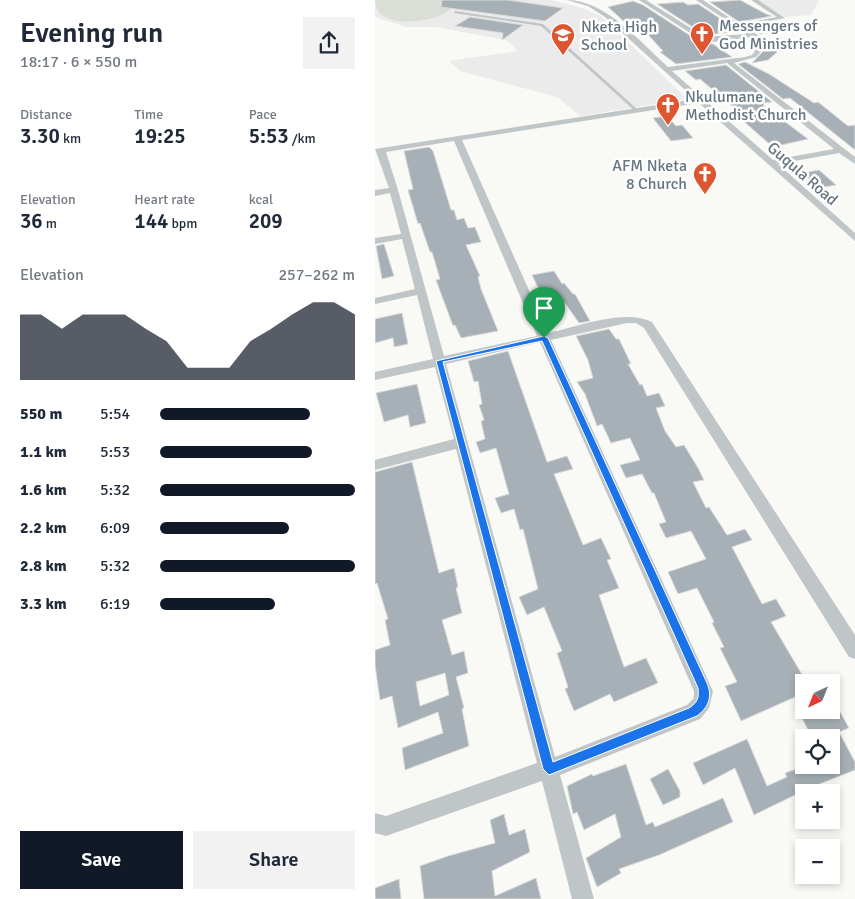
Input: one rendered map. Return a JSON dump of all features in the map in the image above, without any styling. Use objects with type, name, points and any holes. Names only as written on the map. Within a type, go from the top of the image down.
[{"type":"street","name":"Guqula Road","points":[[569,0],[590,3],[607,16],[855,238]]},
{"type":"street","points":[[642,0],[703,39],[713,40],[755,35]]},
{"type":"street","points":[[668,69],[749,58],[757,54],[764,44],[755,35],[699,0]]},
{"type":"street","points":[[740,25],[782,18],[754,0]]},
{"type":"street","points":[[728,62],[855,160]]},
{"type":"street","points":[[583,899],[394,190],[378,150],[701,100]]},
{"type":"street","points":[[375,823],[386,826],[549,769],[693,712],[700,707],[705,698],[703,687],[544,338],[457,138]]},
{"type":"street","points":[[770,163],[841,150]]},
{"type":"street","points":[[375,193],[394,190]]},
{"type":"street","points":[[375,241],[405,236]]},
{"type":"street","points":[[375,301],[421,291]]},
{"type":"street","points":[[375,376],[627,319],[639,320],[648,325],[855,651]]},
{"type":"street","points":[[375,465],[461,442]]},
{"type":"lane","points":[[455,12],[542,25],[636,110]]},
{"type":"shaded area","name":"Nketa High School","points":[[375,0],[551,0],[579,7],[601,16],[687,99],[580,116],[557,97],[460,71],[449,61],[518,51],[506,40],[436,27],[406,27],[375,17]]},
{"type":"shaded area","points":[[375,0],[441,0],[450,10],[442,15],[431,18],[406,22],[384,16],[378,10]]},
{"type":"shaded area","points":[[756,0],[819,0],[811,15],[785,17]]},
{"type":"building","points":[[442,0],[508,0],[563,8],[545,21],[441,7]]},
{"type":"building","points":[[740,0],[772,16],[739,22],[710,2]]},
{"type":"building","points":[[633,1],[643,5],[700,42],[713,44],[732,57],[676,64],[660,52],[663,51],[641,27],[632,28],[608,7]]},
{"type":"building","points":[[683,2],[688,5],[698,4],[739,31],[705,35],[657,4]]},
{"type":"building","points":[[470,17],[523,25],[502,40],[503,33],[455,26]]},
{"type":"building","points":[[780,21],[786,25],[765,29],[771,32],[760,34],[748,27]]},
{"type":"building","points":[[767,42],[785,45],[768,60],[752,63],[767,47]]},
{"type":"building","points":[[745,62],[769,74],[814,103],[818,102],[848,126],[855,125],[855,150],[790,98],[783,99],[738,64]]},
{"type":"building","points":[[726,65],[772,102],[763,103],[764,106],[808,139],[773,147],[733,112],[738,111],[700,79],[696,80],[685,71]]},
{"type":"building","name":"Nkulumane Methodist Church","points":[[667,116],[676,126],[682,125],[693,138],[671,141],[653,118]]},
{"type":"building","points":[[429,147],[433,151],[451,210],[454,210],[457,220],[464,218],[468,228],[475,227],[481,242],[466,245],[480,276],[478,277],[481,289],[498,331],[461,338],[455,325],[453,326],[436,280],[440,279],[432,252],[430,252],[420,223],[418,224],[408,190],[413,189],[404,151]]},
{"type":"building","points":[[819,170],[836,185],[819,188],[803,173]]},
{"type":"building","points":[[384,244],[394,276],[382,279],[376,246]]},
{"type":"building","points":[[554,271],[562,284],[564,283],[575,294],[590,321],[579,323],[565,303],[547,307],[532,275]]},
{"type":"building","points":[[402,313],[408,344],[394,347],[393,338],[375,343],[375,319]]},
{"type":"building","points":[[609,329],[616,339],[619,339],[631,364],[628,364],[640,385],[642,384],[647,396],[659,393],[665,406],[656,408],[665,431],[676,447],[684,445],[698,468],[704,480],[693,482],[706,508],[709,507],[727,535],[745,529],[752,540],[732,547],[762,604],[776,599],[786,616],[771,622],[802,674],[795,674],[795,697],[741,721],[725,686],[737,682],[720,648],[724,647],[712,623],[714,622],[697,588],[678,594],[668,572],[706,559],[691,531],[666,538],[659,524],[666,522],[654,493],[652,493],[642,474],[626,478],[620,465],[640,460],[630,438],[611,443],[602,424],[597,426],[585,394],[577,382],[593,378],[588,360],[576,336]]},
{"type":"building","points":[[508,351],[547,462],[567,456],[573,469],[554,474],[583,545],[601,538],[611,559],[607,560],[619,588],[599,595],[624,667],[646,658],[658,683],[614,702],[610,694],[574,711],[565,689],[568,687],[557,653],[562,651],[544,607],[527,615],[519,597],[538,589],[523,529],[520,530],[514,509],[501,513],[495,498],[509,494],[496,448],[480,453],[476,442],[485,439],[481,421],[484,420],[479,405],[482,404],[478,381],[474,382],[468,361]]},
{"type":"building","points":[[417,384],[426,423],[410,427],[408,415],[384,422],[376,393]]},
{"type":"building","points":[[412,462],[439,573],[454,568],[458,587],[456,588],[462,613],[442,620],[452,655],[464,651],[468,673],[456,677],[464,708],[462,709],[469,746],[405,770],[402,748],[443,733],[438,712],[398,728],[392,696],[380,700],[375,650],[390,645],[385,620],[388,619],[377,583],[375,584],[375,472]],"holes":[[[445,673],[449,695],[420,706],[416,682]]]},
{"type":"building","points":[[840,712],[849,728],[840,732],[840,729],[808,729],[802,719],[840,719]]},
{"type":"building","points":[[840,734],[855,762],[855,770],[820,784],[795,784],[795,795],[754,815],[735,768],[703,785],[693,763],[747,739],[767,786],[787,777],[785,773],[795,770],[795,774],[840,774]]},
{"type":"building","points":[[626,764],[646,825],[653,822],[655,827],[723,798],[733,822],[659,855],[619,869],[621,873],[597,887],[586,858],[621,837],[615,814],[584,830],[577,812],[573,814],[567,786],[592,774],[593,776]]},
{"type":"building","points":[[668,769],[680,791],[680,797],[663,805],[650,779]]},
{"type":"building","points":[[504,814],[509,835],[525,829],[530,852],[492,871],[495,896],[536,878],[541,899],[424,899],[420,866],[495,843],[490,820]]},
{"type":"building","points":[[399,879],[401,899],[375,899],[375,888]]},
{"type":"place","name":"Messengers of God Ministries","points":[[702,55]]},
{"type":"place","name":"Nketa High School","points":[[563,56]]},
{"type":"place","name":"Nkulumane Methodist Church","points":[[668,126]]},
{"type":"place","name":"AFM Nketa 8 Church","points":[[705,195]]},
{"type":"route","points":[[544,338],[703,687],[705,698],[700,707],[693,712],[549,769],[439,361],[544,338]]}]
